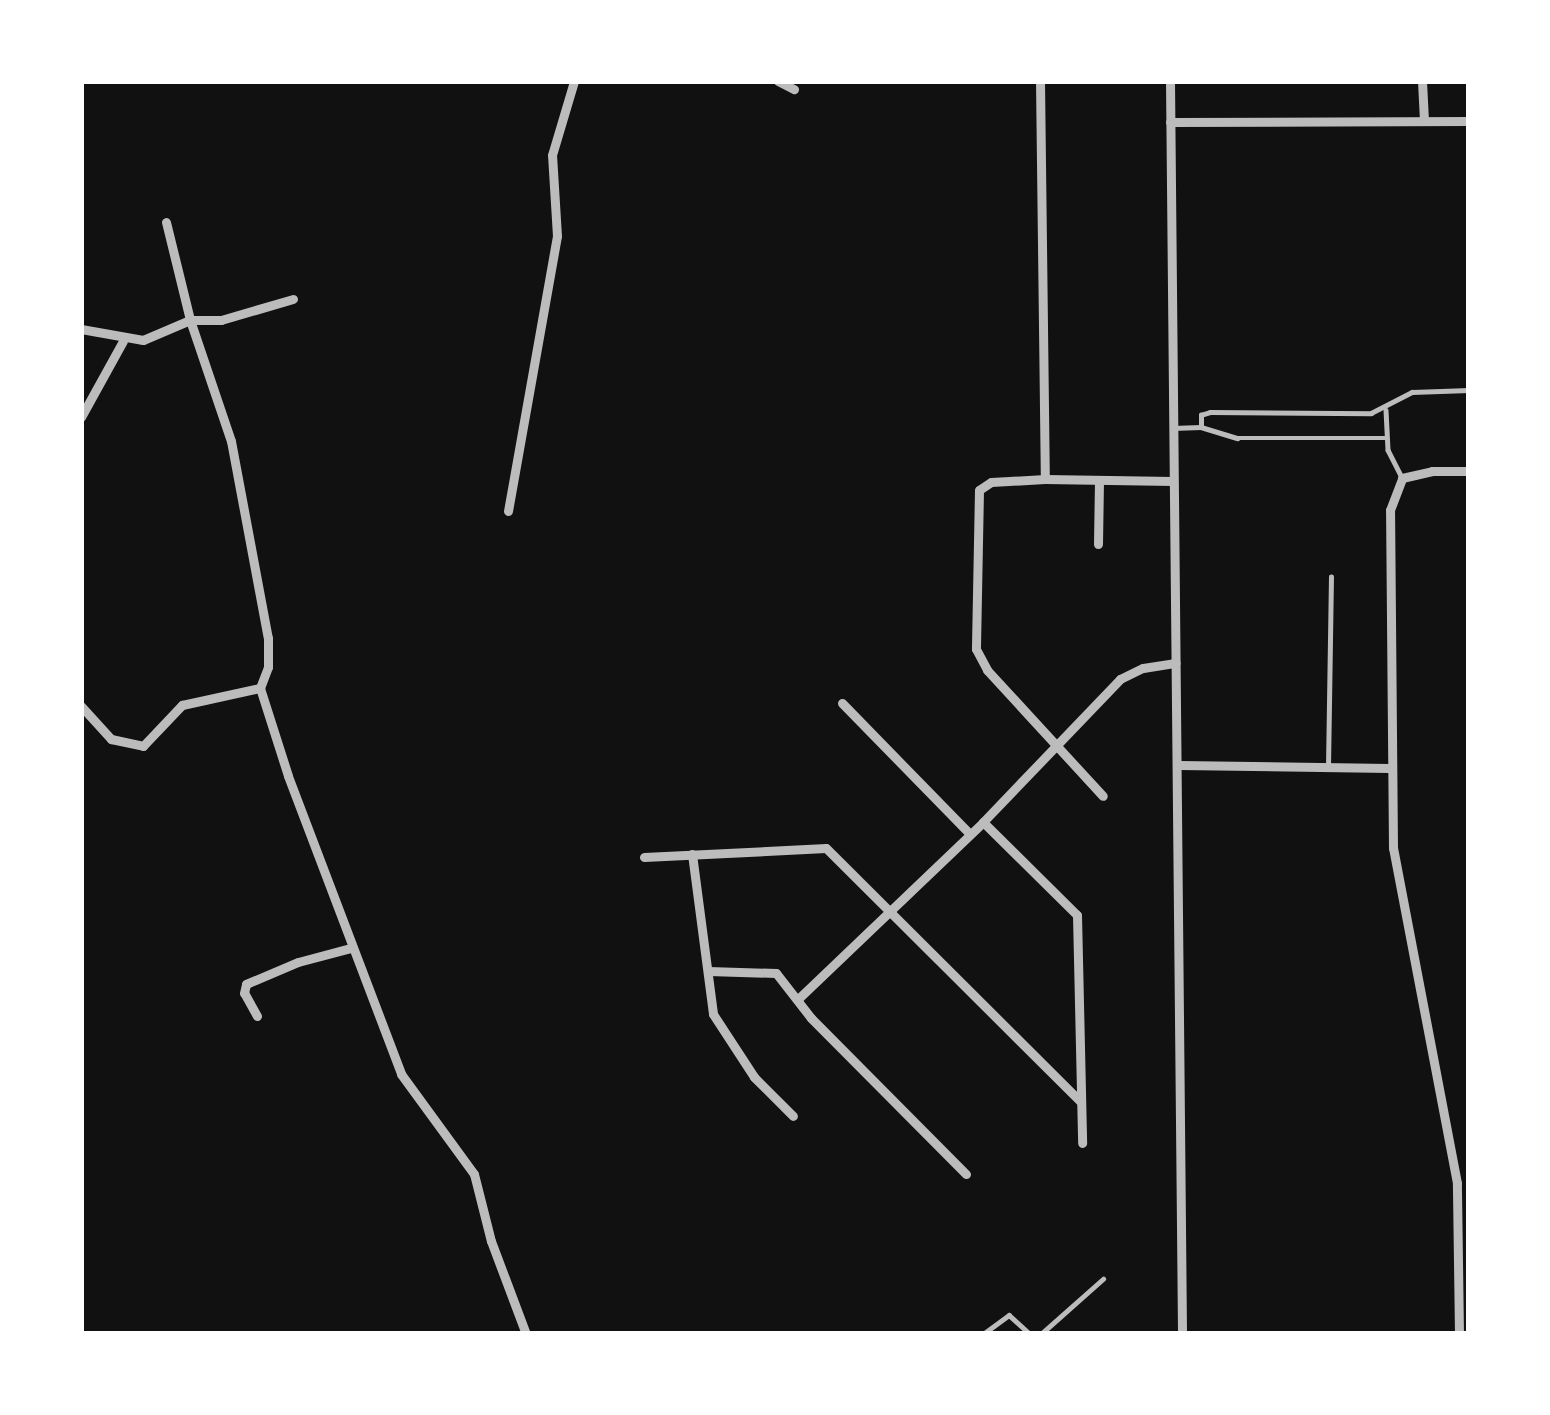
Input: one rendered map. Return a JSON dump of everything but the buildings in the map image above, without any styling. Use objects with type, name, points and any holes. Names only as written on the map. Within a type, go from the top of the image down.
[{"type":"street","points":[[508,511],[556,236],[552,155],[574,81]]},
{"type":"street","points":[[778,81],[794,89]]},
{"type":"street","points":[[1040,81],[1045,479]]},
{"type":"street","points":[[1170,81],[1182,1334]]},
{"type":"street","points":[[1422,81],[1424,122]]},
{"type":"street","points":[[1170,122],[1469,122]]},
{"type":"street","points":[[166,222],[190,320],[235,460],[268,638],[268,668],[260,688],[351,948],[401,1074],[474,1174],[491,1241],[526,1334]]},
{"type":"street","points":[[81,329],[143,340],[190,320],[221,320],[293,299]]},
{"type":"street","points":[[81,417],[123,340]]},
{"type":"street","points":[[1462,1328],[1457,1183],[1396,890],[1389,768],[1390,510],[1402,478],[1432,471],[1469,471]]},
{"type":"street","points":[[1103,796],[980,660],[974,609],[980,490],[992,482],[1045,479],[1173,481]]},
{"type":"street","points":[[1098,544],[1099,481]]},
{"type":"street","points":[[798,999],[983,822],[1120,679],[1143,668],[1176,663]]},
{"type":"street","points":[[81,706],[111,739],[142,746],[182,705],[260,688]]},
{"type":"street","points":[[842,703],[970,834]]},
{"type":"street","points":[[1178,765],[1389,768]]},
{"type":"street","points":[[983,822],[1077,915],[1082,1143]]},
{"type":"street","points":[[644,857],[826,848],[1080,1101]]},
{"type":"street","points":[[692,854],[713,1014],[754,1077],[793,1116]]},
{"type":"street","points":[[257,1016],[244,993],[247,984],[298,962],[351,948]]},
{"type":"street","points":[[708,971],[769,970],[966,1174]]},
{"type":"lane","points":[[1201,427],[1202,415],[1210,412],[1371,413],[1422,390],[1469,390]]},
{"type":"lane","points":[[1386,408],[1387,438],[1402,478]]},
{"type":"lane","points":[[1172,428],[1201,427],[1237,438],[1387,438]]},
{"type":"lane","points":[[1328,767],[1331,578]]},
{"type":"lane","points":[[1041,1334],[1102,1280]]},
{"type":"lane","points":[[982,1334],[1009,1316],[1030,1334]]}]
